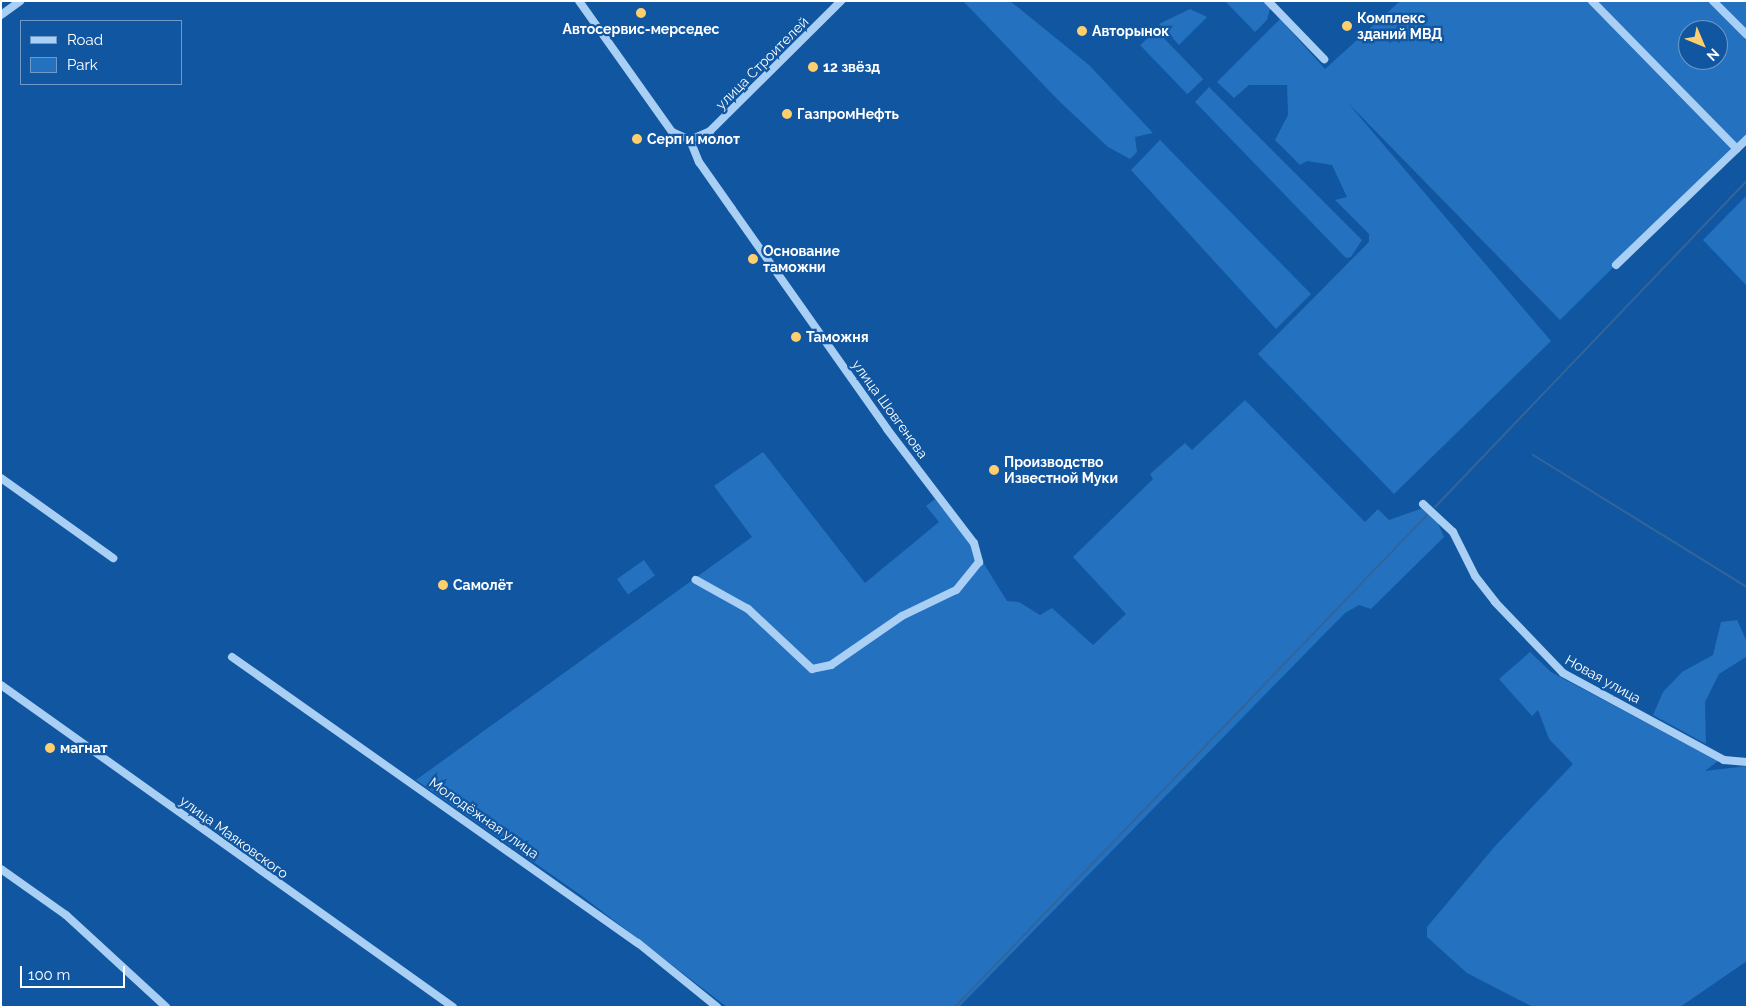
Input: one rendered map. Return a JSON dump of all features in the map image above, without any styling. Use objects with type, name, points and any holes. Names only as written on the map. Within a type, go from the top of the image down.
[{"type":"street","points":[[1,15],[20,1]]},
{"type":"street","points":[[579,1],[672,132],[694,139]]},
{"type":"street","name":"улица Строителей","points":[[694,139],[710,132],[841,1]]},
{"type":"street","points":[[1268,1],[1324,59]]},
{"type":"street","points":[[1592,1],[1737,149]]},
{"type":"street","points":[[1714,1],[1747,35]]},
{"type":"street","name":"улица Шовгенова","points":[[694,139],[699,162],[887,429],[974,542],[979,562],[956,590],[902,616],[831,665],[812,669],[748,609],[696,580]]},
{"type":"street","points":[[1616,265],[1747,139]]},
{"type":"street","points":[[1,478],[113,558]]},
{"type":"street","name":"Новая улица","points":[[1423,504],[1453,532],[1475,576],[1495,602],[1563,673],[1724,760],[1747,762]]},
{"type":"street","name":"Молодёжная улица","points":[[232,657],[638,943],[718,1007]]},
{"type":"street","name":"улица Маяковского","points":[[1,685],[453,1007]]},
{"type":"street","points":[[1,869],[66,915],[166,1007]]},
{"type":"green space","points":[[1010,1],[1089,65],[1153,133],[1135,137],[1137,152],[1130,159],[1108,147],[1059,101],[964,2]]},
{"type":"green space","points":[[1225,1],[1263,1],[1270,9],[1267,20],[1255,32]]},
{"type":"green space","points":[[1400,1],[1747,1],[1747,135],[1560,320],[1348,103],[1551,341],[1394,494],[1258,354],[1369,242],[1369,234],[1335,200],[1347,197],[1332,165],[1307,161],[1300,165],[1275,140],[1288,115],[1287,85],[1249,85],[1234,98],[1217,82],[1280,19],[1325,69]]},
{"type":"green space","points":[[1190,9],[1207,17],[1179,45],[1159,24]]},
{"type":"green space","points":[[1156,30],[1203,79],[1187,94],[1140,45]]},
{"type":"green space","points":[[1209,87],[1362,240],[1351,257],[1346,258],[1195,102]]},
{"type":"green space","points":[[1160,140],[1311,294],[1276,329],[1131,170]]},
{"type":"green space","points":[[1747,195],[1747,286],[1703,240]]},
{"type":"green space","points":[[1245,400],[1365,522],[1378,509],[1389,520],[1423,508],[1437,521],[1444,537],[1371,609],[1359,605],[1345,613],[959,1007],[727,1007],[582,896],[416,780],[752,537],[714,486],[763,452],[865,583],[939,522],[926,506],[935,499],[974,548],[1007,601],[1019,602],[1040,615],[1052,608],[1093,645],[1126,614],[1073,557],[1153,479],[1150,474],[1185,443],[1192,450]]},
{"type":"green space","points":[[644,560],[655,576],[628,594],[617,579]]},
{"type":"green space","points":[[1737,620],[1747,642],[1746,657],[1719,674],[1705,702],[1706,744],[1653,715],[1663,692],[1682,672],[1713,655],[1721,622]]},
{"type":"green space","points":[[1530,652],[1551,672],[1718,761],[1705,771],[1747,766],[1747,961],[1680,1007],[1533,1007],[1467,973],[1427,937],[1427,927],[1496,845],[1573,764],[1549,739],[1538,710],[1532,716],[1499,679]]},
{"type":"waterway","points":[[1435,507],[1747,181]]},
{"type":"waterway","points":[[1533,455],[1747,587]]},
{"type":"waterway","points":[[955,1007],[1427,515]]},
{"type":"place","name":"Автосервис-мерседес","points":[[641,13]]},
{"type":"place","name":"Комплекс зданий МВД","points":[[1347,26]]},
{"type":"place","name":"Авторынок","points":[[1082,31]]},
{"type":"place","name":"12 звёзд","points":[[813,67]]},
{"type":"place","name":"ГазпромНефть","points":[[787,114]]},
{"type":"place","name":"Серп и молот","points":[[637,139]]},
{"type":"place","name":"Основание таможни","points":[[753,259]]},
{"type":"place","name":"Таможня","points":[[796,337]]},
{"type":"place","name":"Производство Известной Муки","points":[[994,470]]},
{"type":"place","name":"Самолёт","points":[[443,585]]},
{"type":"place","name":"магнат","points":[[50,748]]}]
